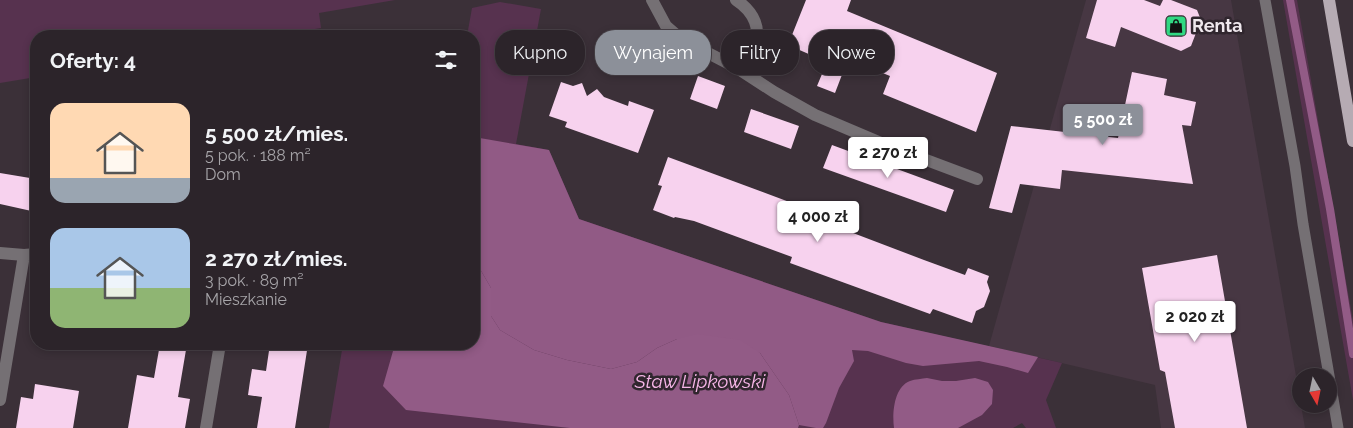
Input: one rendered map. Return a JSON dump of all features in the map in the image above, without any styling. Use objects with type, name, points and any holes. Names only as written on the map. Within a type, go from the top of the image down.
[{"type":"main road","points":[[1328,0],[1353,142]]},
{"type":"street","points":[[653,0],[666,26],[681,39],[721,60]]},
{"type":"street","points":[[736,0],[751,13],[757,30]]},
{"type":"street","points":[[748,75],[815,115],[881,143],[978,179]]},
{"type":"street","points":[[0,253],[30,255],[0,400]]},
{"type":"street","points":[[206,428],[219,350]]},
{"type":"lane","points":[[1265,0],[1295,166],[1338,428]]},
{"type":"shaded area","points":[[0,0],[395,0],[319,13],[321,28],[309,30],[30,30],[30,78],[0,83]]},
{"type":"shaded area","points":[[1086,0],[1231,0],[1295,368],[1292,368],[1292,413],[1302,413],[1305,428],[1161,428],[1155,385],[989,346]]},
{"type":"shaded area","points":[[1283,0],[1297,0],[1353,321],[1353,400]]},
{"type":"shaded area","points":[[500,2],[541,9],[537,30],[495,30],[495,75],[529,75],[516,144],[549,150],[579,219],[881,322],[1062,363],[1046,400],[1056,428],[1026,428],[1022,423],[1013,428],[329,428],[342,350],[480,350],[480,30],[468,30],[472,8]]},
{"type":"shaded area","points":[[480,138],[549,150],[579,219],[881,322],[1038,357],[1028,373],[979,361],[923,366],[906,363],[868,351],[852,350],[854,361],[839,388],[826,423],[823,428],[816,428],[799,425],[789,395],[760,353],[677,339],[657,348],[637,362],[611,369],[567,360],[534,350],[500,330],[491,316],[491,288],[480,269]]},
{"type":"water","name":"Staw Lipkowski","points":[[480,269],[491,288],[491,316],[500,330],[534,350],[567,360],[611,369],[637,362],[657,348],[677,339],[697,334],[740,340],[760,353],[789,395],[799,425],[798,428],[570,428],[406,410],[383,386],[393,350],[480,350]]},
{"type":"water","points":[[927,378],[956,381],[975,378],[988,382],[993,390],[992,404],[982,415],[958,428],[894,428],[895,401],[900,389],[910,381]]},
{"type":"building","points":[[806,0],[851,0],[847,11],[893,30],[809,30],[809,54],[799,50],[799,30],[794,30]]},
{"type":"building","points":[[1097,0],[1144,0],[1160,6],[1163,0],[1171,0],[1197,10],[1201,20],[1191,46],[1181,51],[1121,27],[1115,47],[1086,38]]},
{"type":"building","points":[[894,30],[997,73],[976,132],[883,94],[890,76],[888,75],[894,75]]},
{"type":"building","points":[[1132,72],[1167,79],[1164,95],[1196,102],[1191,126],[1182,125],[1193,184],[1062,170],[1060,189],[1020,184],[1012,213],[989,208],[1011,126],[1118,138]]},
{"type":"building","points":[[822,75],[842,75],[835,93],[817,86]]},
{"type":"building","points":[[698,76],[725,86],[717,109],[690,99]]},
{"type":"building","points":[[561,82],[573,86],[582,83],[587,96],[597,89],[604,97],[628,106],[629,101],[654,110],[638,153],[565,127],[567,122],[549,116]]},
{"type":"building","points":[[751,109],[799,126],[791,149],[744,132]]},
{"type":"building","points":[[832,145],[954,190],[946,212],[823,168]]},
{"type":"building","points":[[668,157],[792,203],[790,209],[924,260],[965,275],[968,268],[989,276],[987,282],[990,291],[984,307],[976,311],[972,323],[933,309],[930,314],[790,263],[792,257],[694,221],[674,218],[653,210],[662,186],[658,185]]},
{"type":"building","points":[[0,173],[30,178],[30,211],[0,204]]},
{"type":"building","points":[[1217,255],[1247,428],[1175,428],[1165,372],[1160,370],[1142,268]]},
{"type":"building","points":[[159,350],[186,350],[178,397],[190,399],[185,428],[128,428],[137,375],[154,378]]},
{"type":"building","points":[[269,350],[307,350],[295,428],[257,428],[262,397],[248,395],[250,381],[252,369],[266,371]]},
{"type":"building","points":[[35,384],[79,391],[73,428],[16,428],[21,397],[33,399]]},
{"type":"waterway","points":[[1290,0],[1330,209],[1353,354]]},
{"type":"place","name":"Renta","points":[[1176,26]]}]
